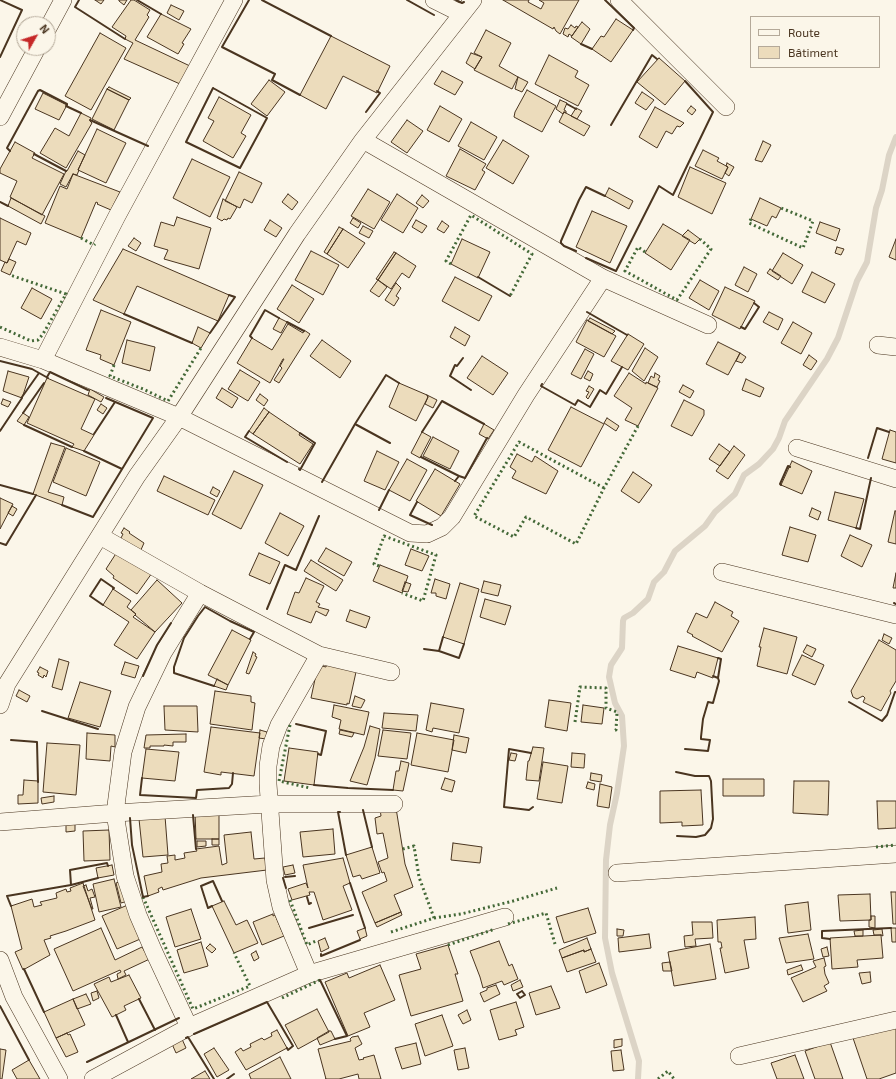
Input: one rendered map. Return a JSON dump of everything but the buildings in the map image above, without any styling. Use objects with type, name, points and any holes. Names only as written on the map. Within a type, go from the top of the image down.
[{"type":"street","points":[[54,16],[63,0]]},
{"type":"street","points":[[43,360],[117,216],[234,0]]},
{"type":"street","points":[[434,0],[462,14]]},
{"type":"street","points":[[0,705],[3,684],[100,536],[137,476],[178,417],[297,234],[363,140],[473,0]]},
{"type":"street","points":[[619,0],[726,107]]},
{"type":"street","points":[[0,117],[33,56]]},
{"type":"street","points":[[363,140],[603,278],[708,325]]},
{"type":"street","points":[[0,347],[43,360],[178,417],[410,533],[427,534],[442,527],[452,517],[526,395],[603,278]]},
{"type":"street","points":[[878,345],[896,347]]},
{"type":"street","points":[[797,448],[896,479]]},
{"type":"street","points":[[100,536],[200,593],[319,655],[391,672]]},
{"type":"street","points":[[722,572],[896,615]]},
{"type":"street","points":[[189,1027],[138,915],[125,876],[115,813],[123,752],[137,707],[163,653],[200,593]]},
{"type":"street","points":[[309,974],[281,907],[275,880],[269,804],[268,766],[271,746],[279,724],[319,655]]},
{"type":"street","points":[[0,822],[115,813],[269,804],[394,804]]},
{"type":"street","points":[[617,873],[896,854]]},
{"type":"street","points":[[92,1079],[189,1027],[309,974],[505,917]]},
{"type":"street","points":[[0,960],[14,998],[59,1079]]},
{"type":"street","points":[[739,1056],[896,1020]]},
{"type":"waterway","points":[[638,1079],[639,1061],[612,973],[605,938],[606,860],[610,825],[617,793],[624,746],[622,716],[615,703],[609,677],[611,665],[622,648],[623,621],[624,618],[633,613],[648,599],[654,582],[664,572],[675,551],[705,526],[715,512],[735,494],[744,475],[759,464],[773,449],[785,421],[827,359],[838,338],[857,281],[867,262],[876,208],[882,190],[889,155],[896,137]]},
{"type":"hedge","points":[[751,219],[749,223],[803,248],[813,221],[781,208]]},
{"type":"hedge","points":[[451,264],[446,261],[471,215],[532,254],[510,296]]},
{"type":"hedge","points":[[81,238],[94,245],[95,244]]},
{"type":"hedge","points":[[645,252],[638,247],[625,271],[677,300],[711,249],[700,239]]},
{"type":"hedge","points":[[0,327],[31,341],[38,340],[66,294],[10,275]]},
{"type":"hedge","points":[[114,365],[110,376],[168,401],[201,348]]},
{"type":"hedge","points":[[604,488],[519,442],[474,516],[514,537],[526,517],[576,544],[604,488],[638,426]]},
{"type":"hedge","points":[[379,566],[374,564],[384,536],[436,555],[423,601],[402,593]]},
{"type":"hedge","points":[[575,722],[580,687],[606,688],[606,708],[617,712],[616,730],[613,730]]},
{"type":"hedge","points":[[290,725],[279,781],[310,788]]},
{"type":"hedge","points":[[876,847],[896,845]]},
{"type":"hedge","points":[[391,932],[434,918],[419,877],[414,846],[403,849]]},
{"type":"hedge","points":[[434,918],[461,914],[557,888]]},
{"type":"hedge","points":[[143,897],[193,1009],[250,986],[234,953]]},
{"type":"hedge","points":[[290,900],[307,945],[316,941]]},
{"type":"hedge","points":[[508,924],[546,913],[555,944]]},
{"type":"hedge","points":[[448,945],[495,929]]},
{"type":"hedge","points":[[282,998],[320,980]]},
{"type":"hedge","points":[[658,1079],[668,1071],[674,1079]]},
{"type":"wall","points":[[0,0],[22,10],[0,57]]},
{"type":"wall","points":[[79,0],[75,7],[125,39]]},
{"type":"wall","points":[[137,0],[161,14]]},
{"type":"wall","points":[[249,0],[222,47],[275,74],[272,80],[300,95]]},
{"type":"wall","points":[[262,0],[331,36]]},
{"type":"wall","points":[[407,0],[434,15]]},
{"type":"wall","points":[[456,0],[462,3],[464,2]]},
{"type":"wall","points":[[605,0],[634,28],[633,30]]},
{"type":"wall","points":[[581,44],[592,49]]},
{"type":"wall","points":[[611,125],[652,55],[657,59]]},
{"type":"wall","points":[[586,258],[616,271],[659,186],[673,195],[713,112],[685,81]]},
{"type":"wall","points":[[213,88],[267,118],[240,168],[186,142],[213,88]]},
{"type":"wall","points":[[10,151],[7,148],[38,91],[40,90],[67,105]]},
{"type":"wall","points":[[366,112],[380,93],[377,91]]},
{"type":"wall","points":[[567,104],[576,109]]},
{"type":"wall","points":[[66,106],[81,113]]},
{"type":"wall","points":[[90,120],[148,146]]},
{"type":"wall","points":[[34,154],[66,171]]},
{"type":"wall","points":[[576,251],[564,246],[561,241],[579,200],[586,187],[605,196]]},
{"type":"wall","points":[[0,202],[8,206]]},
{"type":"wall","points":[[478,277],[510,296]]},
{"type":"wall","points":[[210,333],[235,297],[229,295]]},
{"type":"wall","points":[[741,327],[745,329],[759,307],[754,303]]},
{"type":"wall","points":[[252,338],[250,336],[265,310],[279,318]]},
{"type":"wall","points":[[587,312],[627,335]]},
{"type":"wall","points":[[124,314],[192,343]]},
{"type":"wall","points":[[287,322],[304,331]]},
{"type":"wall","points":[[463,358],[457,366],[455,365],[450,376],[471,390]]},
{"type":"wall","points":[[0,361],[32,369],[48,378]]},
{"type":"wall","points":[[542,384],[541,386],[575,405],[578,400],[590,407],[600,390],[606,394],[622,367]]},
{"type":"wall","points":[[47,377],[50,372],[88,390]]},
{"type":"wall","points":[[22,397],[39,373]]},
{"type":"wall","points":[[322,482],[355,424],[386,375],[399,383]]},
{"type":"wall","points":[[23,413],[44,383]]},
{"type":"wall","points":[[0,431],[22,398]]},
{"type":"wall","points":[[62,505],[93,517],[153,418],[106,398]]},
{"type":"wall","points":[[422,432],[442,401],[484,424]]},
{"type":"wall","points":[[94,434],[115,402]]},
{"type":"wall","points":[[355,424],[390,443]]},
{"type":"wall","points":[[24,425],[72,447]]},
{"type":"wall","points":[[868,458],[877,428],[889,432]]},
{"type":"wall","points":[[249,431],[245,437],[287,462]]},
{"type":"wall","points":[[299,469],[300,470],[315,443],[300,433]]},
{"type":"wall","points":[[455,481],[459,476],[465,478],[487,438]]},
{"type":"wall","points":[[84,451],[122,469]]},
{"type":"wall","points":[[421,457],[459,476]]},
{"type":"wall","points":[[781,485],[780,484],[788,466],[790,467]]},
{"type":"wall","points":[[856,528],[860,529],[871,478]]},
{"type":"wall","points":[[0,485],[33,494]]},
{"type":"wall","points":[[379,510],[389,490]]},
{"type":"wall","points":[[0,543],[6,545],[36,495]]},
{"type":"wall","points":[[417,502],[410,515],[432,525]]},
{"type":"wall","points":[[267,609],[285,565],[296,570],[319,516]]},
{"type":"wall","points":[[103,605],[90,596],[101,579],[114,588],[113,589]]},
{"type":"wall","points":[[214,686],[174,673],[174,667],[184,638],[198,616],[205,607],[254,632],[250,639]]},
{"type":"wall","points":[[143,676],[157,645],[171,623]]},
{"type":"wall","points":[[424,649],[439,651],[443,637]]},
{"type":"wall","points":[[439,651],[459,658],[464,644]]},
{"type":"wall","points":[[713,676],[718,678],[721,659],[718,658]]},
{"type":"wall","points":[[685,749],[708,751],[710,740],[701,739],[703,719],[708,702],[713,703],[719,681],[718,678]]},
{"type":"wall","points":[[849,702],[882,721],[887,715],[896,692]]},
{"type":"wall","points":[[42,711],[98,729]]},
{"type":"wall","points":[[296,724],[326,731],[321,755],[318,754]]},
{"type":"wall","points":[[11,740],[37,742],[38,782]]},
{"type":"wall","points":[[531,753],[509,749],[504,807],[529,810],[533,807]]},
{"type":"wall","points":[[676,772],[695,776],[709,776],[711,781],[713,819],[711,828],[705,835],[696,837],[677,836]]},
{"type":"wall","points":[[142,778],[140,795],[196,798],[197,790],[229,788],[232,784],[233,773]]},
{"type":"wall","points":[[314,785],[393,790]]},
{"type":"wall","points":[[363,810],[372,847]]},
{"type":"wall","points":[[340,812],[338,812],[346,855]]},
{"type":"wall","points":[[193,815],[196,849]]},
{"type":"wall","points":[[130,818],[132,845],[143,897],[148,896]]},
{"type":"wall","points":[[71,885],[70,870],[107,863],[108,866]]},
{"type":"wall","points":[[285,877],[295,876]]},
{"type":"wall","points":[[11,906],[7,896],[71,885],[98,878]]},
{"type":"wall","points":[[283,878],[286,888]]},
{"type":"wall","points":[[212,906],[208,908],[201,886],[213,881],[222,901]]},
{"type":"wall","points":[[350,883],[365,928]]},
{"type":"wall","points":[[307,897],[309,904],[311,903]]},
{"type":"wall","points":[[309,928],[353,915]]},
{"type":"wall","points":[[830,939],[822,938],[822,931],[891,928]]},
{"type":"wall","points":[[321,954],[321,956],[360,940]]},
{"type":"wall","points":[[24,969],[44,1012]]},
{"type":"wall","points":[[320,980],[347,1036],[335,1039]]},
{"type":"wall","points":[[522,991],[525,995],[520,998],[517,994],[522,991]]},
{"type":"wall","points":[[139,999],[155,1030]]},
{"type":"wall","points":[[194,1034],[267,1002],[293,1046],[288,1050],[287,1048]]},
{"type":"wall","points":[[0,1006],[29,1060]]},
{"type":"wall","points":[[116,1015],[128,1042]]},
{"type":"wall","points":[[87,1062],[179,1018]]},
{"type":"wall","points":[[186,1038],[188,1037],[214,1079]]},
{"type":"wall","points":[[227,1079],[234,1074]]}]
